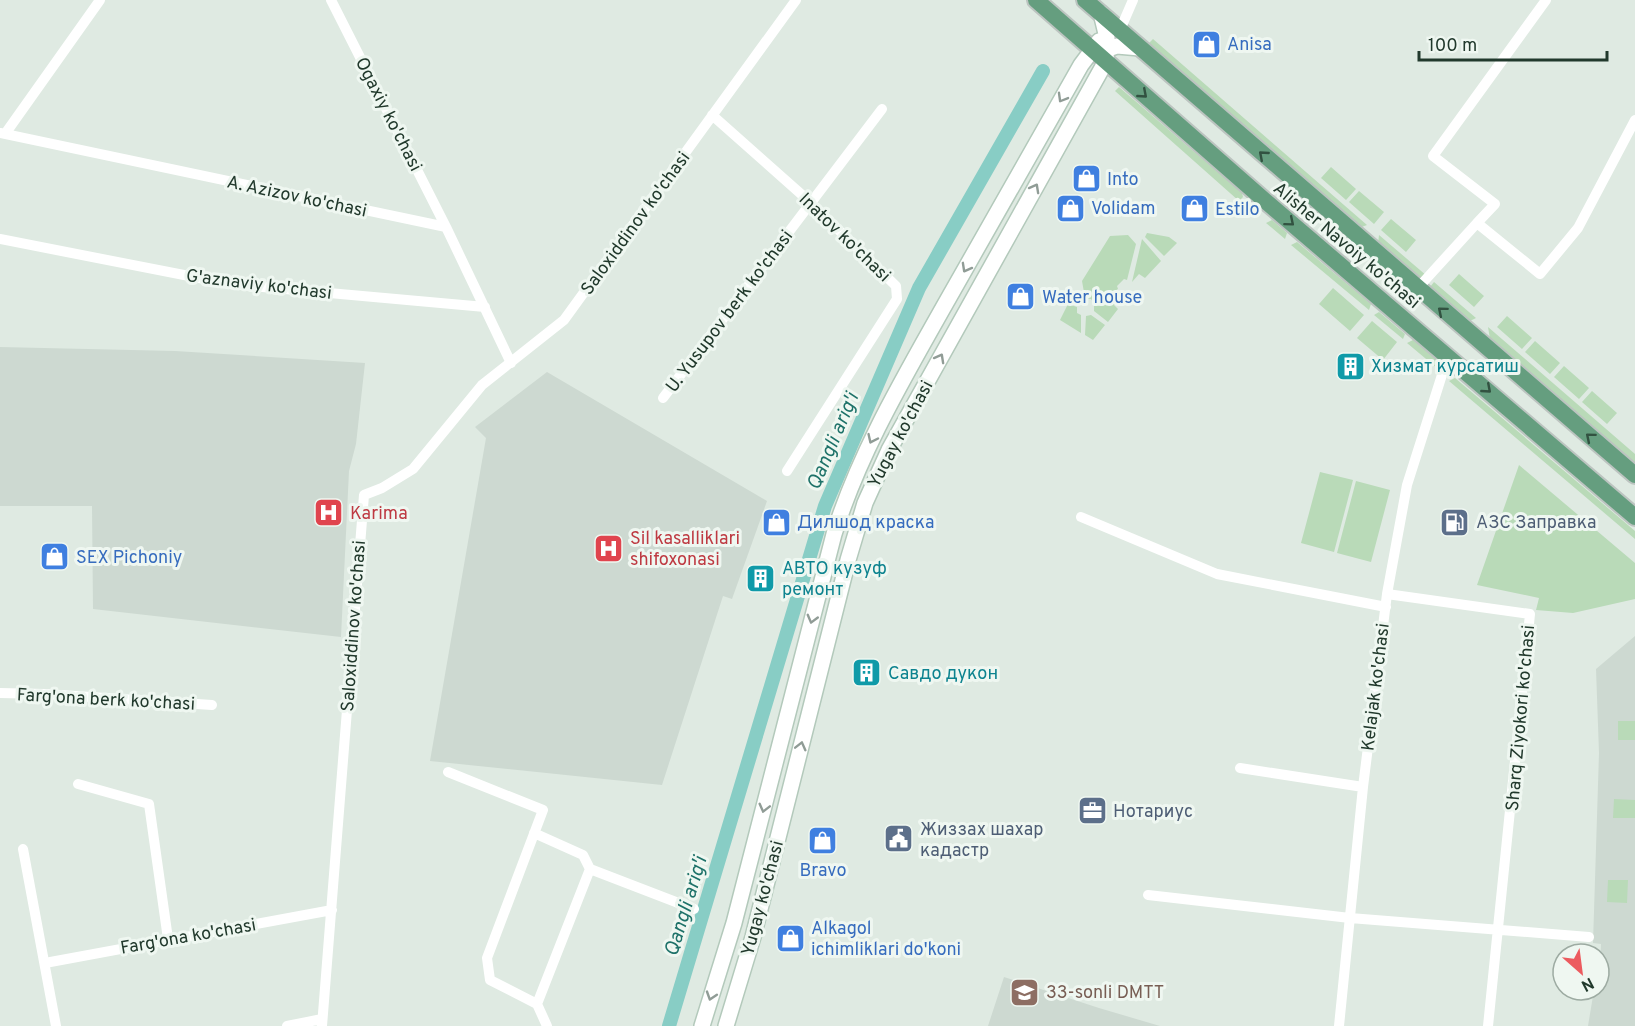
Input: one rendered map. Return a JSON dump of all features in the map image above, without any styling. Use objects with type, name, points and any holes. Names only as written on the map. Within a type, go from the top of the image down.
[{"type":"main road","name":"Alisher Navoiy ko'chasi","points":[[1036,0],[1108,37],[1140,48],[1417,290],[1635,475]]},
{"type":"main road","name":"Alisher Navoiy ko'chasi","points":[[1085,0],[1108,37],[1119,72],[1263,199],[1635,517]]},
{"type":"main road","name":"Yugay ko'chasi","points":[[702,1026],[734,923],[834,534],[848,494],[877,429],[915,359],[1082,63],[1108,37]]},
{"type":"main road","name":"Yugay ko'chasi","points":[[726,1026],[753,937],[848,560],[865,503],[889,450],[1097,76],[1108,37]]},
{"type":"main road","points":[[1097,76],[1107,70],[1119,72]]},
{"type":"street","points":[[3,133],[100,0]]},
{"type":"street","name":"Ogaxiy ko'chasi","points":[[331,0],[446,227]]},
{"type":"street","name":"Saloxiddinov ko'chasi","points":[[322,1023],[363,495],[382,488],[413,469],[482,385],[564,320],[796,0]]},
{"type":"street","points":[[1108,37],[1133,0]]},
{"type":"street","points":[[1417,290],[1495,204],[1433,156],[1546,0]]},
{"type":"street","name":"U. Yusupov berk ko'chasi","points":[[663,399],[882,108]]},
{"type":"street","name":"Inatov ko'chasi","points":[[712,115],[810,202],[896,286],[897,299],[787,471]]},
{"type":"street","points":[[1477,223],[1540,274],[1578,228],[1635,120]]},
{"type":"street","name":"A. Azizov ko'chasi","points":[[3,133],[446,227]]},
{"type":"street","points":[[446,227],[511,363]]},
{"type":"street","name":"G'aznaviy ko'chasi","points":[[0,239],[230,284],[484,307]]},
{"type":"street","name":"Kelajak ko'chasi","points":[[1339,1026],[1362,787],[1387,594],[1407,485],[1448,356]]},
{"type":"street","points":[[1082,518],[1217,574],[1386,607]]},
{"type":"street","name":"Sharq Ziyokori ko'chasi","points":[[1387,594],[1530,614],[1500,930],[1488,1026]]},
{"type":"street","name":"Farg'ona berk ko'chasi","points":[[0,693],[212,705]]},
{"type":"street","points":[[1240,768],[1362,787]]},
{"type":"street","points":[[448,772],[543,810],[487,958],[490,980],[537,1004],[547,1026]]},
{"type":"street","points":[[78,784],[149,804],[168,939]]},
{"type":"street","points":[[534,834],[583,855],[590,869],[694,909]]},
{"type":"street","points":[[23,849],[56,1026]]},
{"type":"street","points":[[537,1004],[590,869]]},
{"type":"street","points":[[1148,894],[1350,918],[1588,937]]},
{"type":"street","name":"Farg'ona ko'chasi","points":[[45,963],[332,910]]},
{"type":"street","points":[[287,1026],[322,1023]]},
{"type":"shaded area","points":[[0,347],[175,351],[365,363],[356,444],[349,471],[341,637],[93,609],[92,506],[0,506]]},
{"type":"shaded area","name":"Sil kasalliklari shifoxonasi","points":[[547,372],[767,501],[732,599],[723,596],[662,785],[430,761],[486,438],[475,427]]},
{"type":"shaded area","points":[[1635,636],[1635,1026],[1588,1026],[1592,1002],[1611,1002],[1611,942],[1593,942],[1599,753],[1596,669]]},
{"type":"shaded area","name":"33-sonli DMTT","points":[[1004,977],[1099,1008],[1160,1026],[988,1026]]},
{"type":"green space","points":[[1153,39],[1367,225],[1359,228],[1148,44]]},
{"type":"green space","points":[[1119,87],[1242,193],[1243,197],[1239,201],[1115,91]]},
{"type":"green space","points":[[1331,167],[1356,189],[1346,200],[1321,178]]},
{"type":"green space","points":[[1359,191],[1384,212],[1374,224],[1349,202]]},
{"type":"green space","points":[[1391,219],[1416,240],[1406,252],[1381,230]]},
{"type":"green space","points":[[1272,220],[1287,233],[1285,239],[1266,223]]},
{"type":"green space","points":[[1147,233],[1169,237],[1177,243],[1164,256],[1145,237]]},
{"type":"green space","points":[[1128,235],[1136,244],[1127,280],[1124,279],[1117,286],[1118,289],[1094,303],[1091,299],[1085,298],[1082,281],[1110,236]]},
{"type":"green space","points":[[1379,235],[1427,276],[1419,278],[1378,244]]},
{"type":"green space","points":[[1142,239],[1161,261],[1145,278],[1139,274],[1132,282]]},
{"type":"green space","points":[[1297,242],[1371,304],[1369,310],[1291,245]]},
{"type":"green space","points":[[1459,274],[1484,296],[1474,307],[1449,285]]},
{"type":"green space","points":[[1434,282],[1476,318],[1470,321],[1430,287]]},
{"type":"green space","points":[[1333,288],[1364,315],[1350,331],[1319,304]]},
{"type":"green space","points":[[1118,295],[1114,305],[1118,309],[1108,322],[1094,311],[1094,306]]},
{"type":"green space","points":[[1068,304],[1077,307],[1077,313],[1081,315],[1081,333],[1060,320]]},
{"type":"green space","points":[[1379,312],[1405,334],[1403,339],[1374,315]]},
{"type":"green space","points":[[1091,315],[1105,325],[1093,340],[1085,335],[1086,316]]},
{"type":"green space","points":[[1507,316],[1532,338],[1522,349],[1497,327]]},
{"type":"green space","points":[[1372,321],[1397,342],[1383,360],[1357,338]]},
{"type":"green space","points":[[1488,327],[1635,454],[1635,463],[1490,339]]},
{"type":"green space","points":[[1413,340],[1439,362],[1438,369],[1407,343]]},
{"type":"green space","points":[[1535,341],[1560,363],[1550,374],[1525,352]]},
{"type":"green space","points":[[1564,366],[1589,388],[1579,399],[1554,377]]},
{"type":"green space","points":[[1455,378],[1635,531],[1635,539],[1449,381]]},
{"type":"green space","points":[[1592,391],[1617,413],[1607,424],[1582,402]]},
{"type":"green space","points":[[1519,465],[1635,563],[1635,599],[1573,613],[1536,610],[1539,598],[1477,585]]},
{"type":"green space","points":[[1320,472],[1353,480],[1334,552],[1301,543]]},
{"type":"green space","points":[[1356,481],[1390,490],[1371,562],[1337,553]]},
{"type":"green space","points":[[1618,721],[1635,721],[1635,740],[1618,740]]},
{"type":"green space","points":[[1614,799],[1635,800],[1635,818],[1613,818]]},
{"type":"green space","points":[[1608,880],[1628,880],[1627,903],[1607,902]]},
{"type":"waterway","name":"Qangli arig'i","points":[[669,1026],[825,506],[919,288],[1043,71]]},
{"type":"place","name":"Anisa","points":[[1206,44]]},
{"type":"place","name":"Into","points":[[1086,179]]},
{"type":"place","name":"Volidam","points":[[1070,208]]},
{"type":"place","name":"Estilo","points":[[1194,209]]},
{"type":"place","name":"Water house","points":[[1021,297]]},
{"type":"place","name":"Хизмат курсатиш","points":[[1350,366]]},
{"type":"place","name":"Karima","points":[[329,513]]},
{"type":"place","name":"Дилшод краска","points":[[776,522]]},
{"type":"place","name":"АЗС Заправка","points":[[1455,522]]},
{"type":"place","name":"Sil kasalliklari shifoxonasi","points":[[609,548]]},
{"type":"place","name":"SEX Pichoniy","points":[[55,557]]},
{"type":"place","name":"АВТО кузуф ремонт","points":[[761,578]]},
{"type":"place","name":"Cавдо дукон","points":[[867,673]]},
{"type":"place","name":"Нотариус","points":[[1092,811]]},
{"type":"place","name":"Жиззах шахар кадастр","points":[[899,839]]},
{"type":"place","name":"Bravo","points":[[823,841]]},
{"type":"place","name":"Alkagol ichimliklari do'koni","points":[[790,938]]},
{"type":"place","name":"33-sonli DMTT","points":[[1025,992]]}]
